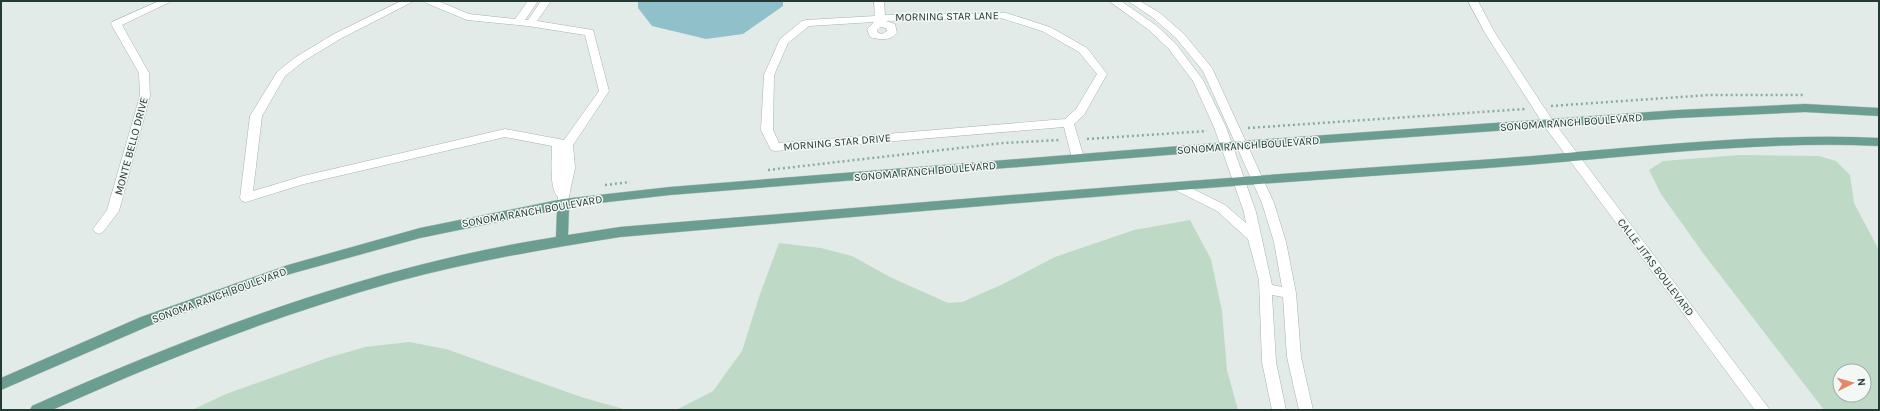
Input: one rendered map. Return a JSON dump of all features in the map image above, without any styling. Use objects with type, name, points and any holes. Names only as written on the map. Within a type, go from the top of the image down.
[{"type":"main road","name":"SONOMA RANCH BOULEVARD","points":[[1,384],[146,321],[288,270],[420,233],[563,203],[647,193],[1227,146],[1678,114],[1806,108],[1879,112]]},
{"type":"main road","points":[[37,410],[145,362],[291,307],[427,268],[493,253],[562,240],[620,232],[1240,180],[1574,158],[1703,145],[1836,140],[1879,142]]},
{"type":"main road","points":[[562,240],[563,203]]},
{"type":"street","name":"MONTE BELLO DRIVE","points":[[99,230],[113,211],[145,96],[144,73],[116,24],[167,1]]},
{"type":"street","points":[[409,1],[300,58],[280,74],[256,116],[246,198],[302,180],[505,133],[563,144]]},
{"type":"street","points":[[429,1],[467,17],[531,23],[589,32],[604,91],[563,144]]},
{"type":"street","points":[[518,22],[533,1]]},
{"type":"street","points":[[531,23],[546,1]]},
{"type":"street","name":"MORNING STAR LANE","points":[[879,1],[881,21]]},
{"type":"street","points":[[1114,1],[1153,28],[1182,59],[1204,90],[1227,146],[1250,212],[1265,289],[1269,362],[1279,410]]},
{"type":"street","points":[[1133,1],[1168,25],[1198,56],[1213,81],[1268,203],[1280,242],[1290,293],[1294,357],[1306,410]]},
{"type":"street","name":"CALLE JITAS BOULEVARD","points":[[1473,1],[1490,33],[1549,124],[1763,410]]},
{"type":"street","name":"MORNING STAR LANE","points":[[860,21],[1002,14],[1046,29],[1083,50],[1102,74],[1080,112],[1068,123]]},
{"type":"street","name":"MORNING STAR DRIVE","points":[[860,21],[806,23],[784,41],[769,75],[767,130],[774,147],[1068,123]]},
{"type":"street","points":[[1068,123],[1078,158]]},
{"type":"street","points":[[563,144],[569,168],[563,203]]},
{"type":"street","points":[[1177,186],[1221,208],[1254,237]]},
{"type":"street","points":[[1265,289],[1290,293]]},
{"type":"green space","points":[[1740,155],[1819,156],[1836,161],[1850,175],[1854,203],[1879,250],[1879,410],[1824,410],[1703,253],[1661,194],[1649,170],[1663,161]]},
{"type":"green space","points":[[1190,220],[1211,259],[1222,311],[1227,370],[1238,410],[668,410],[678,409],[713,391],[742,351],[760,294],[779,243],[821,248],[852,256],[890,277],[948,303],[962,302],[1001,285],[1055,257],[1134,230]]},
{"type":"green space","points":[[409,342],[446,349],[581,397],[627,410],[192,410],[226,394],[327,358],[365,347]]},
{"type":"water","points":[[638,1],[783,1],[783,6],[743,34],[706,39],[652,26],[638,8]]}]
